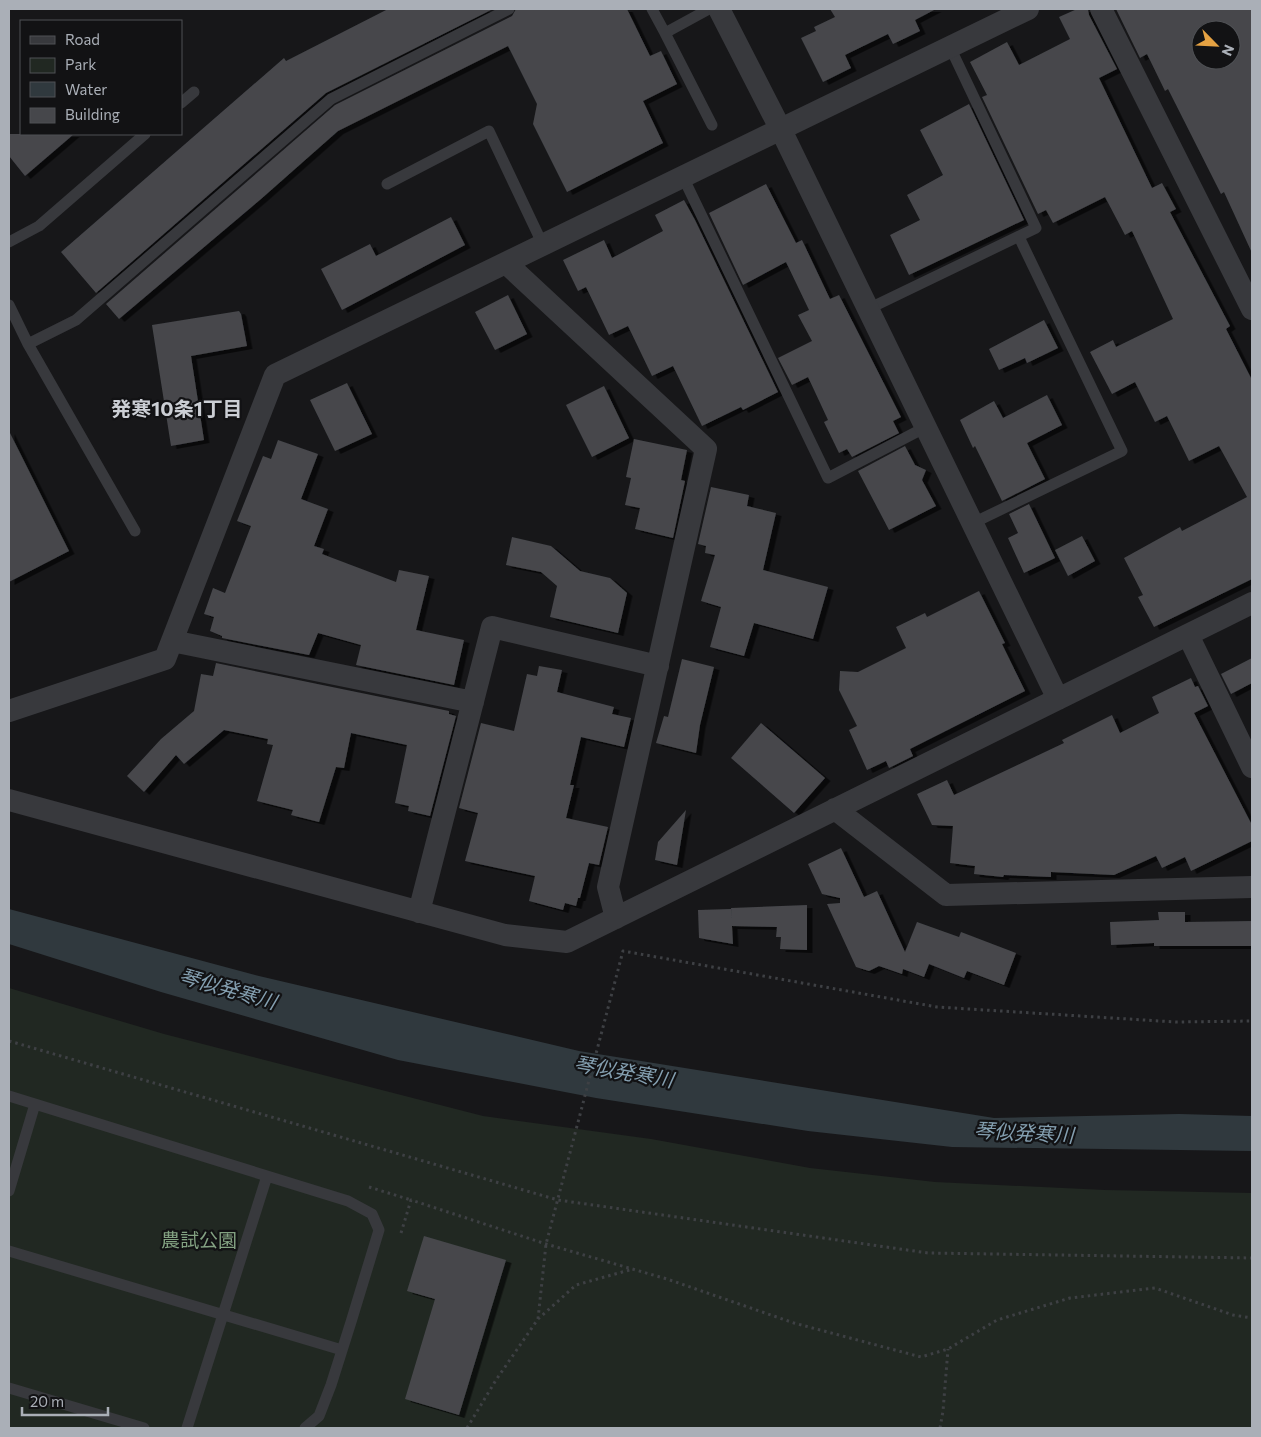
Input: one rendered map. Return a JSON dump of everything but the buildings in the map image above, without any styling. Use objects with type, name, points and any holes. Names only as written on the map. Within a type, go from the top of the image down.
[{"type":"street","points":[[719,9],[1058,699]]},
{"type":"street","points":[[9,711],[165,659],[275,375],[1028,9]]},
{"type":"street","points":[[1100,9],[1252,309]]},
{"type":"street","points":[[506,263],[706,450],[608,887],[616,918]]},
{"type":"street","points":[[9,800],[505,935],[567,942],[1252,603]]},
{"type":"street","points":[[419,912],[492,627],[658,666]]},
{"type":"street","points":[[1188,635],[1252,767]]},
{"type":"street","points":[[172,641],[472,702]]},
{"type":"street","points":[[836,809],[946,895],[1252,887]]},
{"type":"lane","points":[[28,344],[76,320],[331,99],[509,9]]},
{"type":"lane","points":[[652,9],[712,125]]},
{"type":"lane","points":[[664,33],[709,9]]},
{"type":"lane","points":[[868,309],[1036,228],[950,47]]},
{"type":"lane","points":[[182,102],[194,92]]},
{"type":"lane","points":[[387,184],[489,131],[543,245]]},
{"type":"lane","points":[[9,242],[38,226],[145,135]]},
{"type":"lane","points":[[683,177],[828,478],[926,427]]},
{"type":"lane","points":[[973,523],[1122,451],[1019,237]]},
{"type":"lane","points":[[9,305],[28,344],[135,531]]},
{"type":"lane","points":[[9,1096],[348,1201],[372,1214],[379,1230],[342,1350],[319,1416],[305,1428]]},
{"type":"lane","points":[[9,1191],[36,1104]]},
{"type":"lane","points":[[187,1428],[267,1176]]},
{"type":"lane","points":[[9,1251],[342,1350]]},
{"type":"lane","points":[[9,1388],[144,1428]]},
{"type":"path","points":[[538,1318],[546,1244],[623,951],[938,1007],[1176,1022],[1252,1021]]},
{"type":"path","points":[[9,1042],[558,1200],[928,1253],[1252,1258]]},
{"type":"path","points":[[399,1238],[411,1200],[546,1244],[667,1279],[794,1323],[921,1357],[948,1349],[997,1320],[1070,1298],[1155,1288],[1233,1315],[1252,1318]]},
{"type":"path","points":[[467,1428],[496,1380],[538,1318],[576,1284],[634,1269]]},
{"type":"path","points":[[940,1428],[948,1349]]},
{"type":"green space","name":"農試公園","points":[[9,988],[164,1034],[483,1116],[651,1139],[810,1168],[935,1182],[1105,1190],[1252,1193],[1252,1428],[9,1428]]},
{"type":"water","name":"琴似発寒川","points":[[9,909],[259,976],[579,1051],[994,1118],[1179,1114],[1252,1116],[1252,1151],[952,1147],[808,1131],[596,1098],[398,1060],[161,992],[9,944]]},
{"type":"district","name":"発寒10条1丁目","points":[[177,408]]}]
